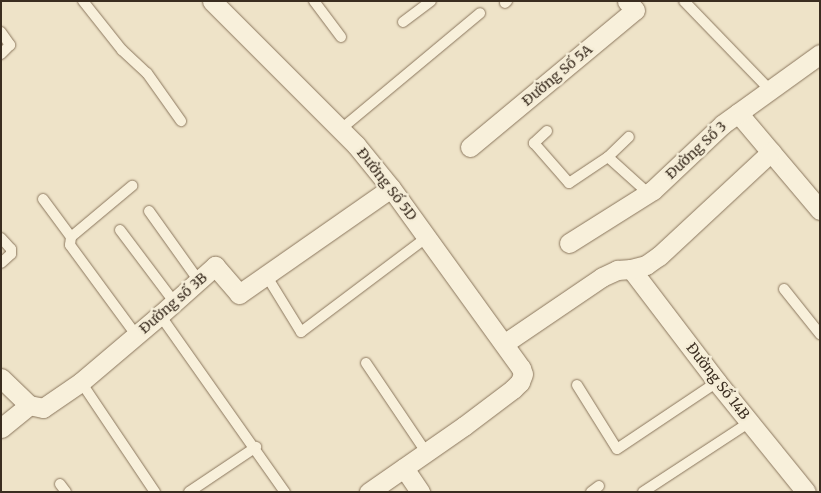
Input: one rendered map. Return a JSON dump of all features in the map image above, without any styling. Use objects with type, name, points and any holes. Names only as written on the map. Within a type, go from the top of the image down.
[{"type":"street","name":"Đường Số 5D","points":[[212,1],[341,129],[391,188],[519,362],[523,374],[520,382],[513,389],[426,452]]},
{"type":"street","name":"Đường Số 5A","points":[[470,147],[636,10],[627,1]]},
{"type":"street","name":"Đường Số 3","points":[[569,243],[648,193],[723,124],[819,56]]},
{"type":"street","points":[[738,113],[820,210]]},
{"type":"street","points":[[505,343],[602,277],[617,270],[646,265],[659,256],[771,152]]},
{"type":"street","name":"Đường số 3B","points":[[29,404],[43,408],[81,382],[215,266],[239,294],[391,188]]},
{"type":"street","name":"Đường Số 14B","points":[[631,269],[717,382],[806,492]]},
{"type":"street","points":[[1,378],[29,404],[1,428]]},
{"type":"street","points":[[369,492],[426,452]]},
{"type":"street","points":[[404,468],[420,492]]},
{"type":"lane","points":[[83,1],[122,50],[147,73],[181,121]]},
{"type":"lane","points":[[314,1],[341,37]]},
{"type":"lane","points":[[403,22],[431,1]]},
{"type":"lane","points":[[684,1],[770,90]]},
{"type":"lane","points":[[341,129],[480,13]]},
{"type":"lane","points":[[1,32],[10,45],[1,54]]},
{"type":"lane","points":[[547,131],[534,143],[569,183],[608,157],[629,137]]},
{"type":"lane","points":[[608,157],[648,193]]},
{"type":"lane","points":[[132,186],[72,236],[70,245],[136,335]]},
{"type":"lane","points":[[43,198],[72,236]]},
{"type":"lane","points":[[149,211],[199,280]]},
{"type":"lane","points":[[120,230],[174,303]]},
{"type":"lane","points":[[266,275],[301,332],[427,237]]},
{"type":"lane","points":[[1,238],[11,249],[11,254],[1,263]]},
{"type":"lane","points":[[784,289],[820,334]]},
{"type":"lane","points":[[160,315],[256,447],[285,492]]},
{"type":"lane","points":[[366,363],[426,452]]},
{"type":"lane","points":[[81,382],[155,492]]},
{"type":"lane","points":[[578,384],[616,449],[717,382]]},
{"type":"lane","points":[[643,492],[750,422]]},
{"type":"lane","points":[[189,492],[256,447]]}]
